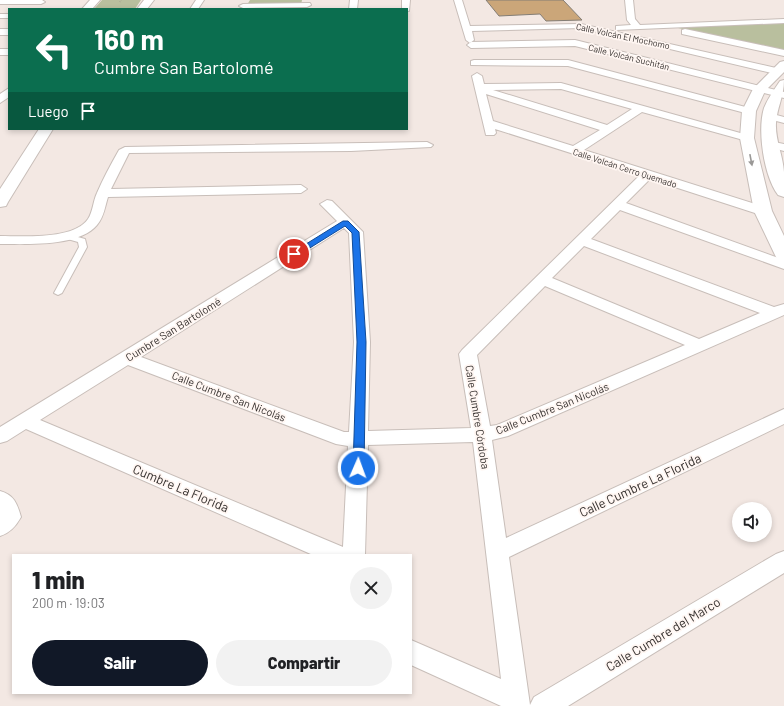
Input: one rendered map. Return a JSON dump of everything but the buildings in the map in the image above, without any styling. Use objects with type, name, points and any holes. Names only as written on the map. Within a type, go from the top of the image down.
[{"type":"street","points":[[88,8],[95,0]]},
{"type":"street","points":[[143,8],[149,0]]},
{"type":"street","points":[[458,0],[467,29],[480,88]]},
{"type":"street","points":[[629,0],[631,20],[638,27]]},
{"type":"street","points":[[0,2],[42,1]]},
{"type":"street","points":[[244,5],[307,5]]},
{"type":"street","points":[[601,30],[784,21]]},
{"type":"street","name":"Calle Volcán El Mochomo","points":[[467,29],[576,25],[780,68]]},
{"type":"street","points":[[664,27],[784,53]]},
{"type":"street","name":"Calle Volcán Suchitán","points":[[471,45],[575,43],[759,89],[781,91]]},
{"type":"street","points":[[474,63],[568,63],[749,110]]},
{"type":"street","points":[[780,68],[759,89],[749,110],[747,138],[763,211],[784,255]]},
{"type":"street","points":[[480,88],[561,86],[747,138]]},
{"type":"street","points":[[480,88],[609,129]]},
{"type":"street","name":"Calle Volcán Cerro Quemado","points":[[480,88],[489,128],[574,151],[763,211]]},
{"type":"street","points":[[781,91],[769,116],[769,144],[782,184]]},
{"type":"street","points":[[574,151],[641,108]]},
{"type":"street","points":[[769,116],[784,120]]},
{"type":"street","points":[[0,202],[45,130]]},
{"type":"street","points":[[769,144],[784,148]]},
{"type":"street","points":[[0,240],[42,240],[67,236],[83,230],[92,223],[103,193],[124,150],[288,148],[331,149],[426,145]]},
{"type":"street","name":"Calle Cumbre Córdoba","points":[[517,703],[496,553],[482,436],[468,354],[543,280],[616,204],[647,175]]},
{"type":"street","points":[[103,193],[301,189]]},
{"type":"street","points":[[327,204],[356,232],[362,342],[360,439],[354,554]]},
{"type":"street","points":[[616,204],[784,265]]},
{"type":"street","name":"Cumbre San Bartolomé","points":[[0,436],[345,222]]},
{"type":"street","points":[[580,240],[779,312]]},
{"type":"street","points":[[543,280],[701,346]]},
{"type":"street","name":"Calle Cumbre San Nicolás","points":[[127,358],[343,439],[482,436],[501,431],[779,312]]},
{"type":"street","name":"Calle Cumbre La Florida","points":[[496,553],[784,416]]},
{"type":"street","name":"Cumbre La Florida","points":[[25,421],[335,554]]},
{"type":"street","points":[[0,499],[7,505],[10,517],[0,527]]},
{"type":"street","name":"Calle Cumbre del Marco","points":[[543,706],[784,561]]},
{"type":"street","points":[[412,652],[517,703]]},
{"type":"lane","points":[[58,293],[82,247],[82,241],[67,236]]},
{"type":"green space","points":[[102,0],[141,0],[136,8],[95,8]]},
{"type":"green space","points":[[250,0],[302,0],[301,5],[247,5]]},
{"type":"green space","points":[[784,22],[784,51],[678,28]]},
{"type":"route","points":[[294,254],[345,222],[356,232],[362,342],[358,468]]}]
